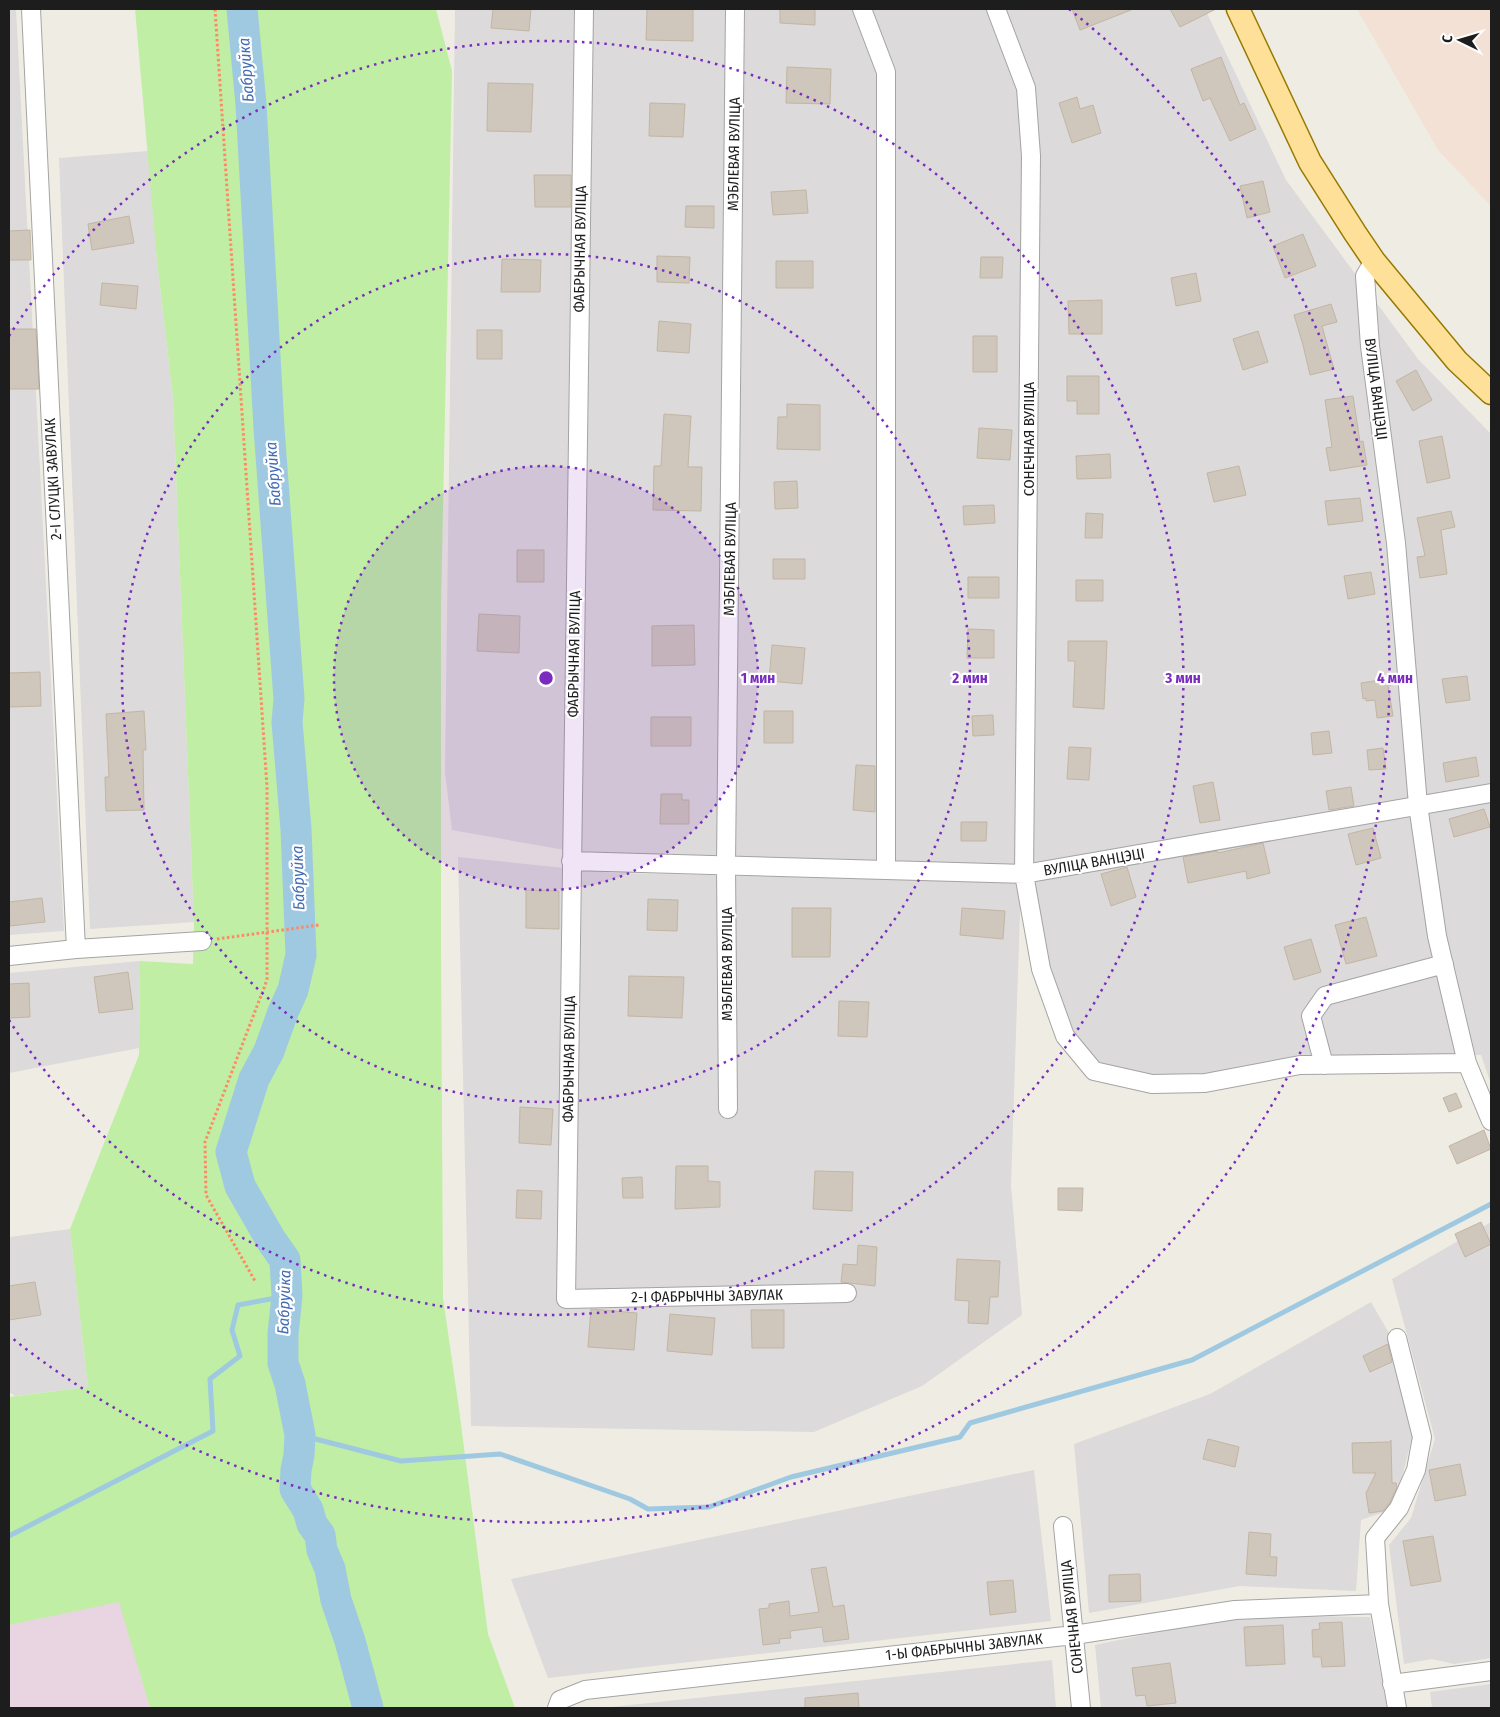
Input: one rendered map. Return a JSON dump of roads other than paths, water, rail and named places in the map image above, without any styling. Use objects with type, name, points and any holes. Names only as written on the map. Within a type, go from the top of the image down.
[{"type":"main road","points":[[1238,9],[1310,162],[1355,233],[1374,261],[1457,361],[1491,392]]},
{"type":"street","name":"2-І СЛУЦКІ ЗАВУЛАК","points":[[31,9],[76,949]]},
{"type":"street","name":"ФАБРЫЧНАЯ ВУЛІЦА","points":[[566,1299],[584,9]]},
{"type":"street","name":"МЭБЛЕВАЯ ВУЛІЦА","points":[[728,1109],[726,865],[735,9]]},
{"type":"street","points":[[862,9],[886,72],[886,870]]},
{"type":"street","name":"СОНЕЧНАЯ ВУЛІЦА","points":[[996,9],[1026,88],[1031,156],[1024,874]]},
{"type":"street","name":"ВУЛІЦА ВАНЦЭЦІ","points":[[1374,261],[1365,276],[1370,346],[1396,543],[1418,805],[1437,936],[1468,1063],[1491,1121]]},
{"type":"street","name":"ВУЛІЦА ВАНЦЭЦІ","points":[[1468,1063],[1300,1065],[1205,1083],[1152,1084],[1094,1070],[1065,1036],[1041,969],[1024,874],[1491,792]]},
{"type":"street","points":[[571,861],[1024,874]]},
{"type":"street","points":[[9,956],[76,949],[202,941]]},
{"type":"street","points":[[1324,1065],[1311,1016],[1325,996],[1444,964]]},
{"type":"street","name":"2-І ФАБРЫЧНЫ ЗАВУЛАК","points":[[566,1299],[847,1293]]},
{"type":"street","points":[[1396,1338],[1422,1437],[1416,1470],[1399,1508],[1375,1538],[1379,1604],[1397,1708]]},
{"type":"street","name":"СОНЕЧНАЯ ВУЛІЦА","points":[[1063,1526],[1081,1708]]},
{"type":"street","name":"1-Ы ФАБРЫЧНЫ ЗАВУЛАК","points":[[557,1708],[560,1700],[585,1690],[1074,1635],[1235,1610],[1379,1604]]},
{"type":"street","points":[[1392,1684],[1491,1671]]},
{"type":"waterway","name":"Бабруйка","points":[[242,9],[251,104],[269,428],[289,699],[287,722],[296,829],[301,955],[293,990],[269,1051],[254,1079],[231,1152],[240,1186],[271,1240],[285,1260],[287,1296],[283,1334],[283,1363],[290,1384],[300,1435],[295,1489],[308,1510],[312,1524],[320,1535],[322,1550],[330,1569],[336,1600],[350,1641],[368,1708]]},
{"type":"waterway","points":[[300,1435],[401,1461],[500,1454],[630,1499],[648,1509],[709,1507],[791,1477],[960,1437],[970,1423],[1192,1360],[1491,1204]]},
{"type":"waterway","points":[[9,1536],[213,1431],[210,1379],[240,1356],[232,1330],[238,1305],[287,1296]]}]
